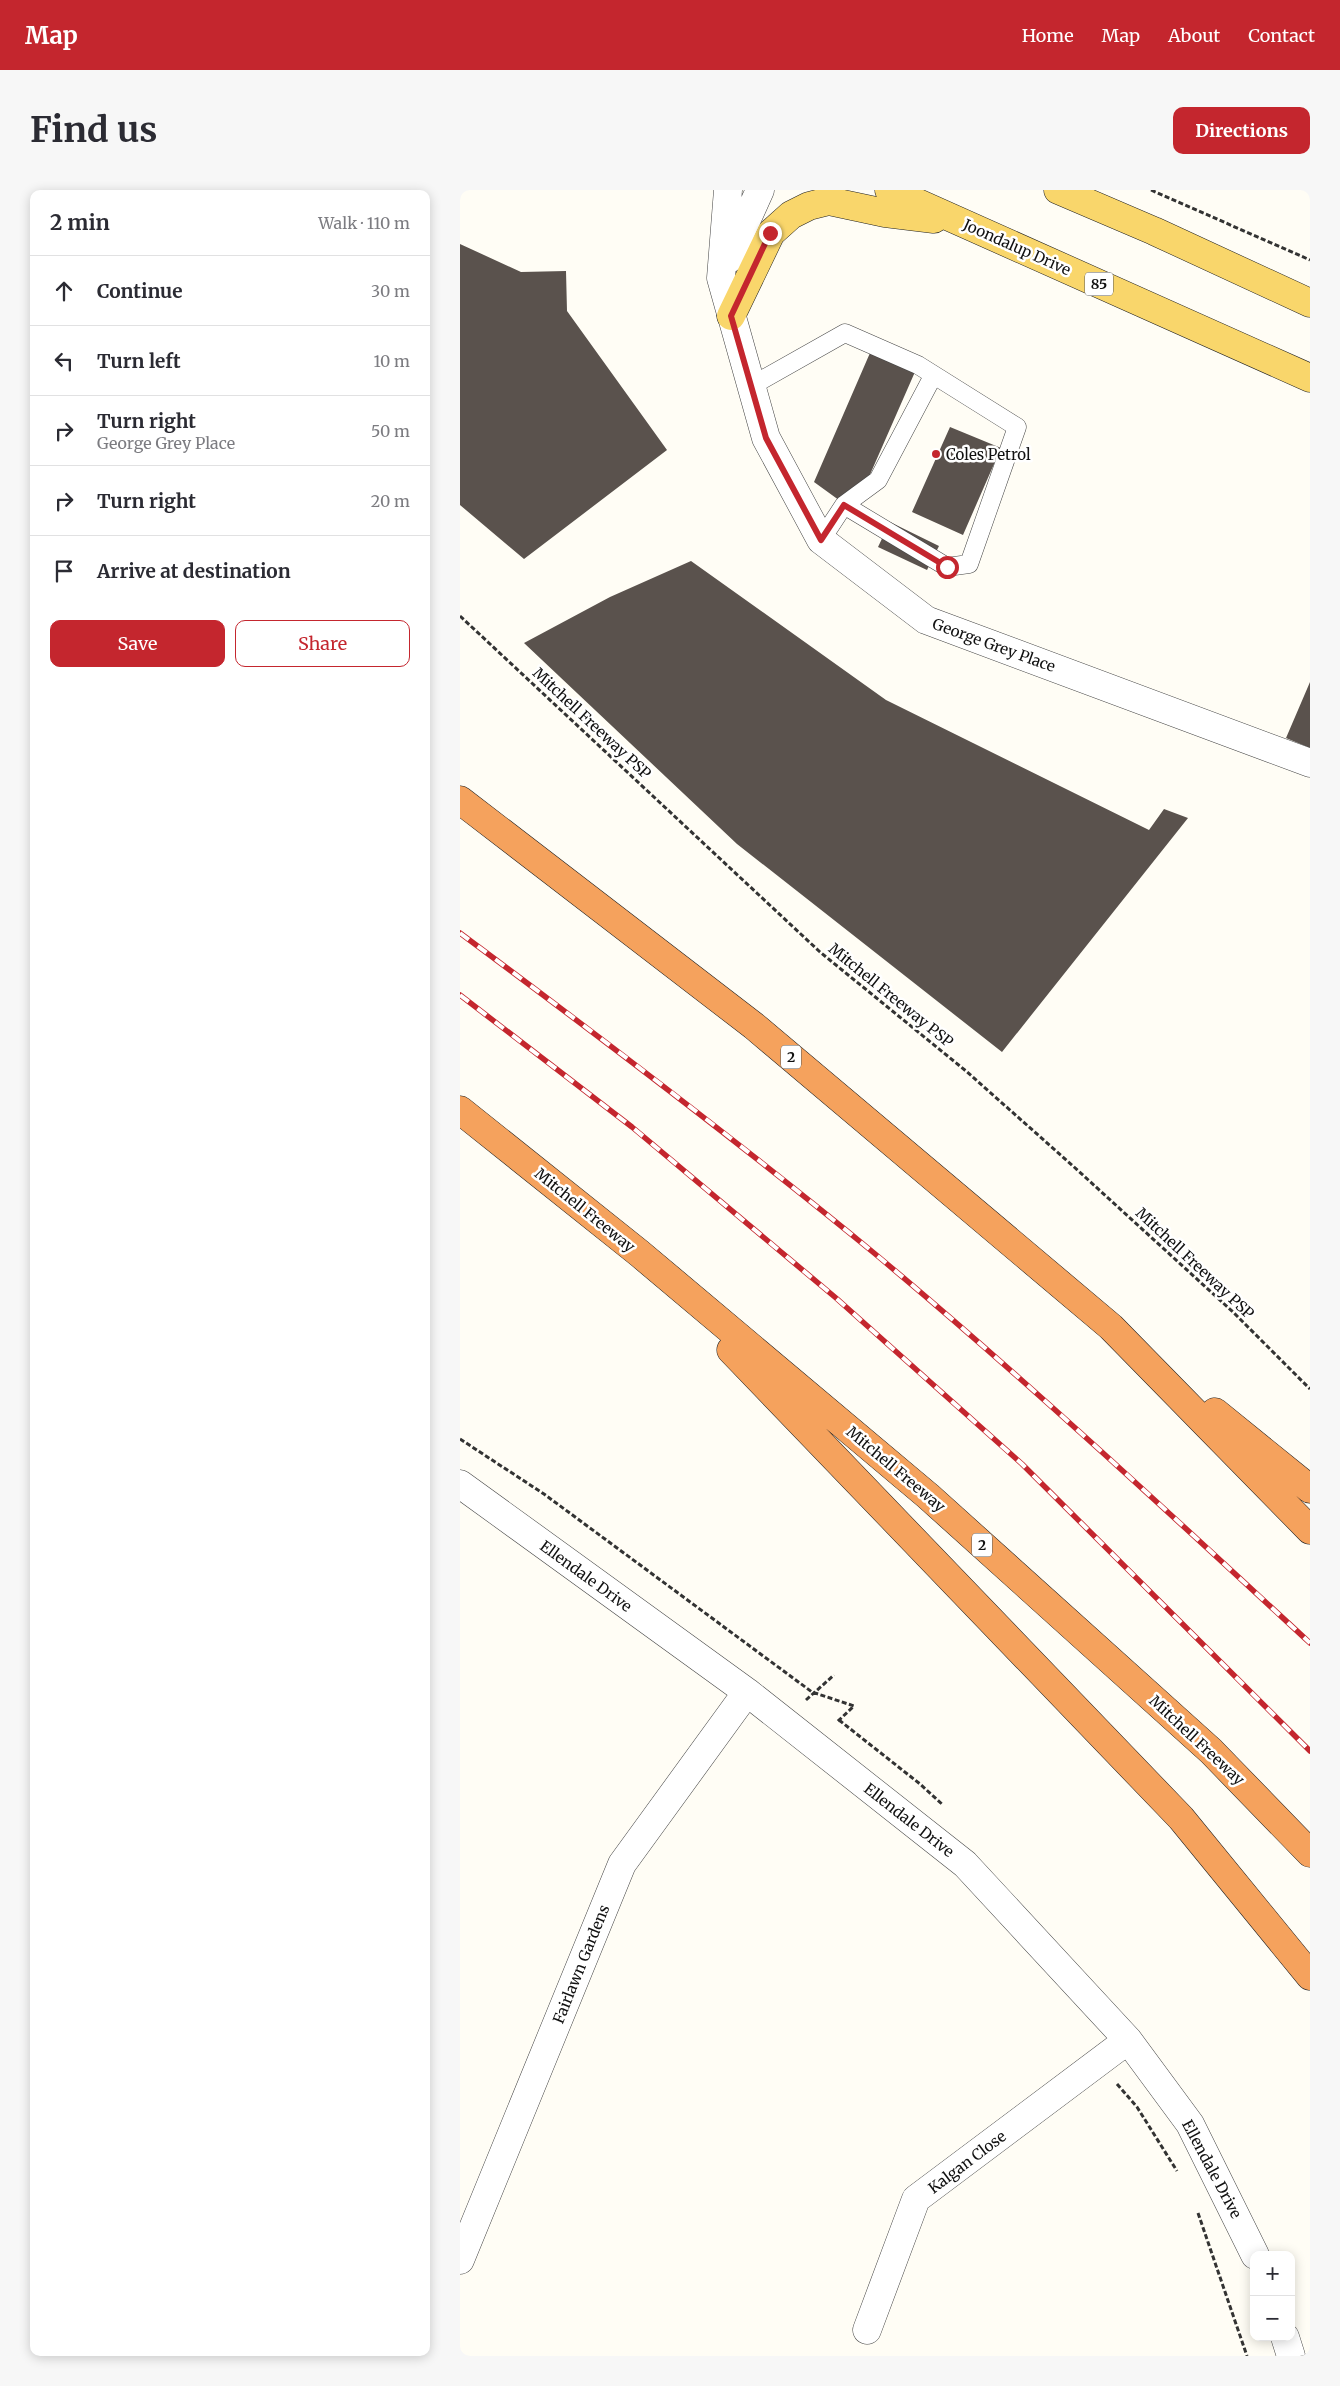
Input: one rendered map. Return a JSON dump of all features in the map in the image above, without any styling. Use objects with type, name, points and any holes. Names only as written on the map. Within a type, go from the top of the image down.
[{"type":"highway","name":"2","points":[[460,800],[754,1026],[1111,1328],[1310,1530]]},
{"type":"highway","name":"Mitchell Freeway","points":[[460,1110],[639,1253],[928,1496],[1211,1752],[1310,1853]]},
{"type":"highway","points":[[639,1253],[944,1574],[1181,1818],[1310,1976]]},
{"type":"highway","points":[[1111,1328],[1310,1489]]},
{"type":"main road","name":"Joondalup Drive","points":[[889,190],[1310,378]]},
{"type":"main road","points":[[1058,190],[1154,230],[1310,303]]},
{"type":"main road","points":[[731,316],[770,233],[791,215],[809,206],[829,201],[886,213],[963,223]]},
{"type":"street","name":"George Grey Place","points":[[728,190],[721,278],[731,316],[766,438],[821,540],[926,620],[1310,763]]},
{"type":"street","points":[[721,278],[760,190]]},
{"type":"street","name":"Ellendale Drive","points":[[460,1484],[747,1692],[966,1864],[1128,2040],[1190,2124],[1253,2251]]},
{"type":"street","name":"Fairlawn Gardens","points":[[460,2260],[622,1864],[747,1692]]},
{"type":"street","name":"Kalgan Close","points":[[867,2330],[916,2199],[1128,2040]]},
{"type":"street","points":[[1286,2341],[1291,2356]]},
{"type":"lane","points":[[751,386],[845,333],[918,365],[1017,427],[969,564],[947,567],[844,505]]},
{"type":"lane","points":[[821,540],[844,505],[878,480],[933,376]]},
{"type":"path","points":[[1151,190],[1310,260]]},
{"type":"path","name":"Mitchell Freeway PSP","points":[[460,616],[820,952],[966,1071],[1053,1148],[1232,1312],[1310,1389]]},
{"type":"path","points":[[460,1439],[544,1494],[812,1692],[854,1706]]},
{"type":"path","points":[[785,1723],[812,1692],[834,1675]]},
{"type":"path","points":[[1098,2064],[1137,2107],[1180,2176]]},
{"type":"path","points":[[1196,2210],[1247,2356]]},
{"type":"building","points":[[460,244],[521,272],[566,271],[567,311],[667,450],[524,559],[460,505]]},
{"type":"building","points":[[873,346],[918,365],[854,511],[814,482]]},
{"type":"building","points":[[950,427],[1001,448],[963,535],[912,512]]},
{"type":"building","points":[[890,522],[939,546],[927,570],[878,547]]},
{"type":"building","points":[[691,561],[886,700],[1149,830],[1164,809],[1188,818],[1002,1052],[737,844],[524,643],[610,597]]},
{"type":"building","points":[[1310,682],[1310,748],[1286,738]]},
{"type":"railway","points":[[460,933],[669,1090],[874,1253],[1040,1397],[1310,1643]]},
{"type":"railway","points":[[460,995],[632,1127],[836,1298],[1022,1464],[1310,1751]]},
{"type":"place","name":"Coles Petrol","points":[[936,454]]},
{"type":"route","points":[[770,233],[731,316],[766,438],[821,540],[844,505],[947,567]]}]
